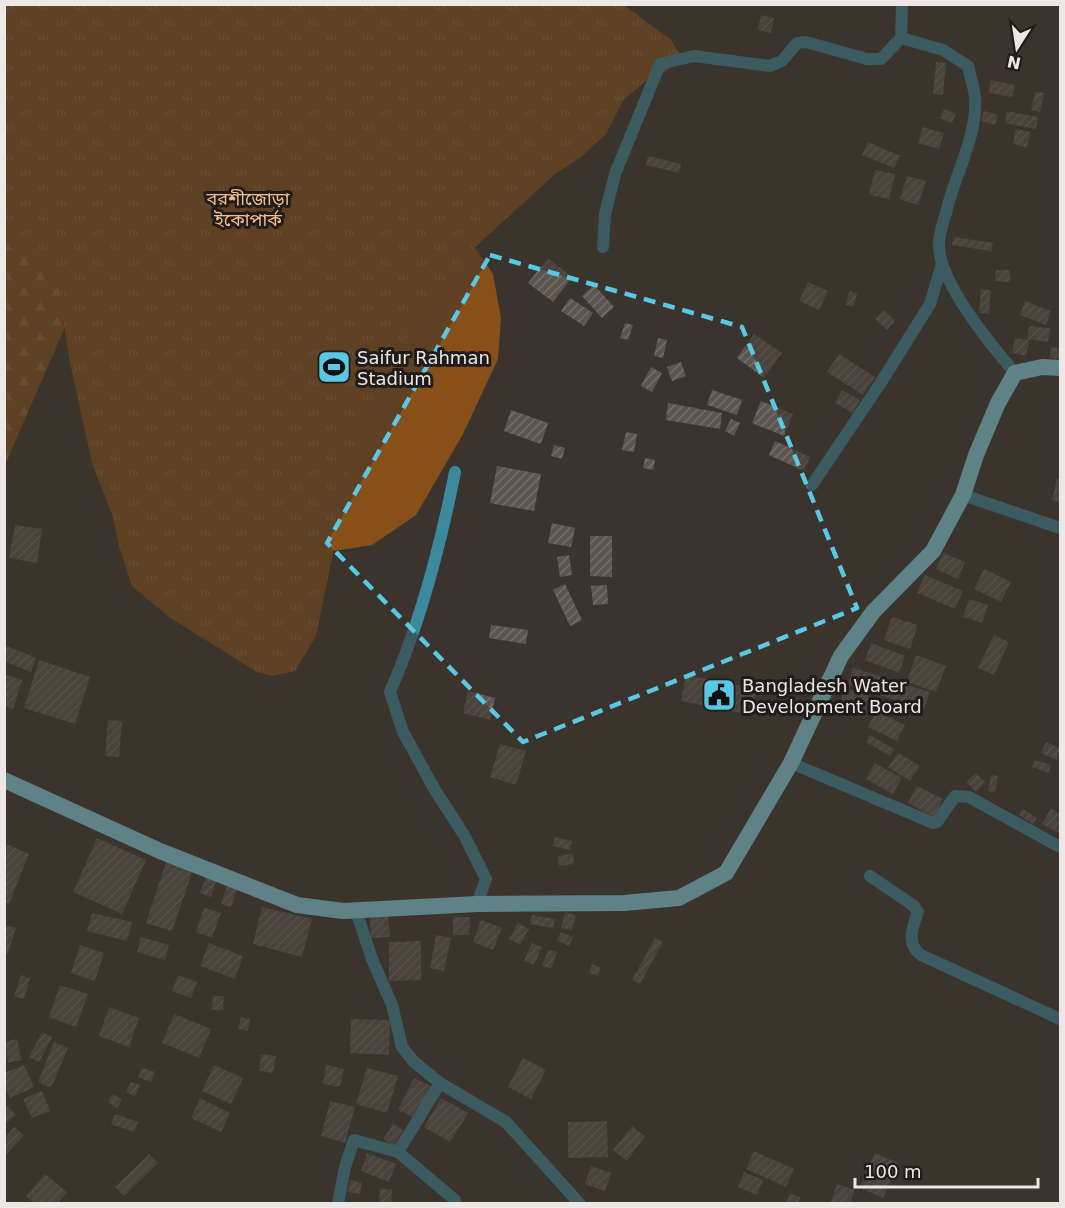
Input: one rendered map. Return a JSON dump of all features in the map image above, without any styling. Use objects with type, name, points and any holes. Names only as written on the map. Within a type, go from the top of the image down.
[{"type":"highway","points":[[4,780],[160,851],[297,905],[356,911],[477,904],[624,903],[679,898],[726,873],[791,764],[841,656],[873,612],[933,551],[963,495],[976,455],[998,403],[1015,373],[1042,367],[1060,368]]},
{"type":"street","points":[[603,247],[605,214],[615,174],[660,64],[694,56],[770,66],[782,61],[797,44],[806,42],[867,58],[881,59],[901,38],[902,4]]},
{"type":"street","points":[[901,38],[942,50],[968,66],[975,98],[971,133],[955,176],[938,244],[942,264],[977,326],[1015,373]]},
{"type":"street","points":[[812,484],[880,384],[930,304],[942,264]]},
{"type":"street","points":[[455,472],[430,583],[410,648],[390,692],[403,732],[435,790],[464,835],[486,879],[477,904]]},
{"type":"street","points":[[963,495],[1060,528]]},
{"type":"street","points":[[791,764],[933,823],[937,822],[955,796],[969,797],[1060,847]]},
{"type":"street","points":[[870,876],[914,906],[918,912],[910,937],[914,950],[921,956],[1060,1019]]},
{"type":"street","points":[[356,911],[372,959],[392,1005],[402,1047],[414,1062],[440,1083],[506,1122],[580,1203]]},
{"type":"street","points":[[398,1152],[440,1083]]},
{"type":"street","points":[[338,1203],[345,1167],[354,1140],[398,1152],[455,1200]]},
{"type":"highlighted area","points":[[490,255],[742,327],[857,608],[523,742],[327,543]]},
{"type":"green space","name":"বরশীজোড়া ইকোপার্ক","points":[[4,5],[624,5],[671,40],[681,56],[668,70],[645,82],[624,99],[606,134],[581,157],[554,175],[471,251],[423,312],[372,397],[354,456],[336,499],[335,543],[316,636],[295,671],[272,676],[257,672],[169,617],[132,586],[119,546],[113,517],[92,463],[69,358],[58,280],[49,260],[25,241],[5,245]]},
{"type":"green space","points":[[5,5],[205,5],[5,465]]},
{"type":"green space","name":"Saifur Rahman Stadium","points":[[469,239],[493,274],[501,318],[498,359],[463,434],[416,515],[372,545],[314,554],[234,244]]},
{"type":"building","points":[[761,15],[774,18],[771,33],[758,30]]},
{"type":"building","points":[[936,62],[946,63],[943,95],[933,94]]},
{"type":"building","points":[[991,80],[1015,85],[1012,97],[989,93]]},
{"type":"building","points":[[1035,92],[1044,93],[1040,112],[1031,110]]},
{"type":"building","points":[[944,109],[956,114],[952,123],[940,118]]},
{"type":"building","points":[[984,111],[998,115],[995,125],[981,121]]},
{"type":"building","points":[[1007,111],[1038,117],[1036,129],[1005,123]]},
{"type":"building","points":[[923,127],[944,133],[939,149],[918,143]]},
{"type":"building","points":[[1016,129],[1031,132],[1027,147],[1013,144]]},
{"type":"building","points":[[868,142],[900,156],[894,168],[862,155]]},
{"type":"building","points":[[648,156],[681,164],[679,173],[646,165]]},
{"type":"building","points":[[875,170],[895,174],[889,199],[869,195]]},
{"type":"building","points":[[907,176],[926,181],[918,205],[900,199]]},
{"type":"building","points":[[954,237],[993,243],[991,251],[952,245]]},
{"type":"building","points":[[548,258],[572,277],[553,302],[528,283]]},
{"type":"building","points":[[996,270],[1010,270],[1010,282],[995,281]]},
{"type":"building","points":[[808,282],[828,291],[819,310],[799,301]]},
{"type":"building","points":[[594,285],[614,307],[602,318],[582,296]]},
{"type":"building","points":[[981,289],[991,290],[989,314],[979,313]]},
{"type":"building","points":[[849,291],[857,293],[854,306],[846,305]]},
{"type":"building","points":[[570,298],[593,313],[584,326],[561,311]]},
{"type":"building","points":[[1025,301],[1051,311],[1046,325],[1020,315]]},
{"type":"building","points":[[884,310],[895,321],[887,330],[875,319]]},
{"type":"building","points":[[625,323],[633,325],[628,340],[620,338]]},
{"type":"building","points":[[1029,326],[1050,328],[1048,342],[1027,339]]},
{"type":"building","points":[[754,334],[782,353],[764,378],[737,358]]},
{"type":"building","points":[[658,338],[667,340],[663,358],[654,356]]},
{"type":"building","points":[[1015,338],[1029,340],[1026,356],[1012,353]]},
{"type":"building","points":[[1051,347],[1060,348],[1060,359],[1050,358]]},
{"type":"building","points":[[839,354],[875,377],[863,395],[827,372]]},
{"type":"building","points":[[681,362],[686,376],[672,381],[667,367]]},
{"type":"building","points":[[651,367],[662,373],[652,392],[641,386]]},
{"type":"building","points":[[712,390],[742,400],[737,415],[707,405]]},
{"type":"building","points":[[842,390],[860,400],[853,413],[835,403]]},
{"type":"building","points":[[761,401],[793,414],[784,436],[752,423]]},
{"type":"building","points":[[668,403],[722,413],[720,429],[666,420]]},
{"type":"building","points":[[511,410],[548,423],[541,444],[504,431]]},
{"type":"building","points":[[731,419],[740,423],[734,436],[725,431]]},
{"type":"building","points":[[626,432],[637,434],[634,452],[622,450]]},
{"type":"building","points":[[775,441],[810,457],[804,471],[769,455]]},
{"type":"building","points":[[554,445],[565,448],[562,459],[551,456]]},
{"type":"building","points":[[645,458],[655,460],[653,470],[643,468]]},
{"type":"building","points":[[497,466],[541,474],[534,511],[490,503]]},
{"type":"building","points":[[1057,479],[1060,479],[1060,502],[1052,500]]},
{"type":"building","points":[[552,523],[575,528],[571,547],[548,543]]},
{"type":"building","points":[[15,525],[42,529],[37,563],[9,558]]},
{"type":"building","points":[[590,536],[612,536],[612,577],[590,576]]},
{"type":"building","points":[[943,553],[965,562],[958,579],[936,569]]},
{"type":"building","points":[[569,555],[572,575],[560,577],[557,557]]},
{"type":"building","points":[[984,569],[1011,582],[1001,602],[974,589]]},
{"type":"building","points":[[925,575],[963,591],[955,609],[917,593]]},
{"type":"building","points":[[565,584],[582,620],[570,626],[553,590]]},
{"type":"building","points":[[607,585],[608,604],[593,605],[591,586]]},
{"type":"building","points":[[969,599],[988,605],[982,623],[963,617]]},
{"type":"building","points":[[892,617],[918,625],[910,649],[884,640]]},
{"type":"building","points":[[491,625],[528,630],[526,644],[489,638]]},
{"type":"building","points":[[994,635],[1009,642],[994,675],[978,668]]},
{"type":"building","points":[[871,643],[905,656],[899,673],[865,660]]},
{"type":"building","points":[[4,645],[36,658],[31,672],[4,661]]},
{"type":"building","points":[[916,655],[946,666],[936,692],[907,682]]},
{"type":"building","points":[[39,660],[90,677],[75,724],[24,708]]},
{"type":"building","points":[[853,668],[930,692],[924,709],[848,685]]},
{"type":"building","points":[[4,674],[22,680],[13,709],[4,706]]},
{"type":"building","name":"Bangladesh Water Development Board","points":[[686,675],[757,689],[754,704],[743,702],[741,713],[681,701]]},
{"type":"building","points":[[844,689],[869,694],[864,717],[839,711]]},
{"type":"building","points":[[468,691],[495,698],[490,720],[463,713]]},
{"type":"building","points":[[876,711],[905,725],[897,741],[868,727]]},
{"type":"building","points":[[108,720],[122,721],[119,757],[105,756]]},
{"type":"building","points":[[870,735],[894,749],[890,756],[866,742]]},
{"type":"building","points":[[1046,742],[1060,748],[1057,760],[1041,753]]},
{"type":"building","points":[[500,744],[526,751],[516,785],[490,777]]},
{"type":"building","points":[[898,753],[920,766],[910,781],[888,767]]},
{"type":"building","points":[[1035,760],[1051,765],[1049,773],[1032,767]]},
{"type":"building","points":[[875,763],[902,778],[893,794],[866,779]]},
{"type":"building","points":[[976,773],[985,782],[976,792],[966,782]]},
{"type":"building","points":[[991,775],[998,776],[995,792],[988,791]]},
{"type":"building","points":[[917,786],[943,799],[934,817],[908,803]]},
{"type":"building","points":[[1051,808],[1060,814],[1059,833],[1042,824]]},
{"type":"building","points":[[1023,809],[1037,818],[1033,824],[1019,815]]},
{"type":"building","points":[[555,837],[572,841],[570,850],[553,846]]},
{"type":"building","points":[[97,838],[146,860],[122,914],[73,892]]},
{"type":"building","points":[[4,843],[29,854],[9,904],[4,902]]},
{"type":"building","points":[[573,854],[574,864],[559,866],[558,856]]},
{"type":"building","points":[[166,862],[193,870],[172,931],[146,923]]},
{"type":"building","points":[[206,877],[216,881],[211,897],[200,893]]},
{"type":"building","points":[[227,886],[237,889],[231,907],[221,904]]},
{"type":"building","points":[[262,907],[312,919],[302,957],[253,944]]},
{"type":"building","points":[[204,908],[221,913],[212,938],[196,932]]},
{"type":"building","points":[[565,912],[576,915],[572,930],[561,928]]},
{"type":"building","points":[[92,913],[132,922],[127,941],[87,931]]},
{"type":"building","points":[[532,915],[555,919],[553,928],[530,924]]},
{"type":"building","points":[[388,916],[390,937],[371,938],[370,917]]},
{"type":"building","points":[[453,917],[470,917],[469,935],[453,935]]},
{"type":"building","points":[[481,920],[502,928],[493,950],[473,942]]},
{"type":"building","points":[[518,923],[529,929],[520,945],[509,939]]},
{"type":"building","points":[[4,925],[16,928],[8,954],[4,953]]},
{"type":"building","points":[[561,932],[573,937],[569,946],[557,940]]},
{"type":"building","points":[[436,935],[451,938],[444,971],[430,968]]},
{"type":"building","points":[[141,937],[169,945],[165,960],[137,952]]},
{"type":"building","points":[[655,938],[663,942],[640,984],[632,980]]},
{"type":"building","points":[[421,941],[421,980],[389,981],[389,942]]},
{"type":"building","points":[[209,943],[243,956],[235,979],[200,966]]},
{"type":"building","points":[[532,943],[542,947],[534,965],[524,961]]},
{"type":"building","points":[[80,945],[104,953],[95,981],[71,973]]},
{"type":"building","points":[[548,950],[557,952],[551,969],[542,966]]},
{"type":"building","points":[[592,964],[601,968],[598,976],[589,973]]},
{"type":"building","points":[[21,975],[30,978],[24,999],[14,996]]},
{"type":"building","points":[[178,975],[197,982],[191,998],[172,991]]},
{"type":"building","points":[[60,985],[88,994],[76,1027],[49,1017]]},
{"type":"building","points":[[213,996],[224,996],[223,1010],[212,1010]]},
{"type":"building","points":[[109,1007],[139,1018],[129,1047],[99,1036]]},
{"type":"building","points":[[174,1014],[211,1029],[199,1058],[162,1043]]},
{"type":"building","points":[[241,1017],[250,1019],[248,1031],[238,1029]]},
{"type":"building","points":[[351,1019],[390,1020],[389,1055],[350,1053]]},
{"type":"building","points":[[42,1032],[52,1037],[39,1062],[29,1057]]},
{"type":"building","points":[[17,1039],[21,1060],[8,1063],[4,1042]]},
{"type":"building","points":[[54,1042],[68,1048],[51,1088],[38,1082]]},
{"type":"building","points":[[261,1054],[276,1056],[273,1073],[259,1071]]},
{"type":"building","points":[[523,1058],[546,1070],[531,1099],[508,1087]]},
{"type":"building","points":[[24,1065],[34,1087],[10,1098],[4,1086],[4,1073]]},
{"type":"building","points":[[214,1065],[243,1078],[231,1104],[202,1091]]},
{"type":"building","points":[[326,1065],[344,1069],[340,1087],[323,1084]]},
{"type":"building","points":[[142,1068],[155,1072],[151,1082],[138,1077]]},
{"type":"building","points":[[367,1068],[398,1076],[387,1113],[356,1104]]},
{"type":"building","points":[[414,1078],[431,1086],[415,1118],[398,1110]]},
{"type":"building","points":[[131,1082],[140,1085],[135,1096],[126,1092]]},
{"type":"building","points":[[42,1091],[50,1111],[32,1118],[23,1099]]},
{"type":"building","points":[[113,1094],[122,1100],[117,1108],[108,1102]]},
{"type":"building","points":[[200,1098],[230,1113],[221,1132],[191,1118]]},
{"type":"building","points":[[441,1098],[468,1113],[450,1142],[424,1127]]},
{"type":"building","points":[[330,1101],[355,1107],[345,1143],[321,1136]]},
{"type":"building","points":[[4,1103],[16,1115],[4,1125]]},
{"type":"building","points":[[115,1114],[138,1122],[134,1132],[111,1124]]},
{"type":"building","points":[[607,1121],[608,1157],[568,1158],[568,1122]]},
{"type":"building","points":[[393,1124],[403,1130],[394,1146],[383,1139]]},
{"type":"building","points":[[632,1126],[645,1136],[627,1161],[613,1150]]},
{"type":"building","points":[[14,1127],[24,1135],[4,1157],[4,1139]]},
{"type":"building","points":[[754,1151],[794,1169],[786,1187],[746,1169]]},
{"type":"building","points":[[367,1153],[396,1164],[389,1182],[361,1171]]},
{"type":"building","points":[[875,1153],[898,1163],[883,1198],[860,1188]]},
{"type":"building","points":[[149,1154],[158,1163],[124,1196],[115,1187]]},
{"type":"building","points":[[591,1166],[611,1173],[605,1191],[585,1184]]},
{"type":"building","points":[[744,1172],[763,1180],[757,1195],[738,1187]]},
{"type":"building","points":[[45,1174],[67,1192],[57,1204],[35,1204],[26,1196]]},
{"type":"building","points":[[350,1180],[362,1183],[360,1194],[348,1192]]},
{"type":"building","points":[[837,1184],[855,1190],[850,1204],[830,1204]]},
{"type":"building","points":[[380,1189],[392,1190],[391,1204],[379,1203]]},
{"type":"building","points":[[790,1193],[800,1197],[798,1204],[786,1204]]},
{"type":"place","name":"Saifur Rahman Stadium","points":[[334,367]]},
{"type":"place","name":"Bangladesh Water Development Board","points":[[719,695]]}]
